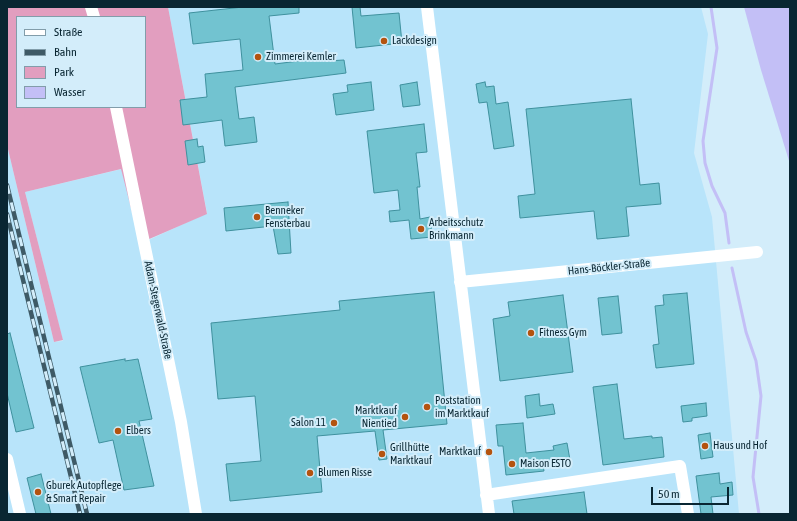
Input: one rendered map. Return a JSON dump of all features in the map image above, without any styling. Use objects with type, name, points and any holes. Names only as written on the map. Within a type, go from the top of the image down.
[{"type":"street","points":[[427,7],[489,514]]},
{"type":"street","name":"Adam-Stegerwald-Straße","points":[[116,108],[181,422],[196,514]]},
{"type":"street","name":"Hans-Böckler-Straße","points":[[460,282],[757,252]]},
{"type":"street","points":[[7,459],[20,514]]},
{"type":"street","points":[[486,495],[680,466],[688,514]]},
{"type":"shaded area","points":[[168,7],[701,7],[708,34],[694,153],[712,217],[739,514],[7,514],[7,145],[54,342],[63,341],[25,192],[122,169],[140,244],[207,213]]},
{"type":"green space","points":[[7,7],[168,7],[207,214],[140,243],[121,169],[25,192],[63,340],[54,342],[7,145]]},
{"type":"water","points":[[744,7],[790,7],[790,164],[761,70]]},
{"type":"building","points":[[243,7],[299,7],[299,13],[269,16],[275,64],[322,58],[327,61],[344,60],[346,73],[235,87],[239,119],[254,117],[257,142],[225,146],[222,120],[183,125],[180,100],[207,97],[205,74],[243,70],[240,39],[193,44],[189,13]]},
{"type":"building","points":[[352,7],[360,7],[361,16],[399,13],[402,43],[356,48]]},
{"type":"building","points":[[371,82],[374,110],[336,115],[333,94],[348,92],[347,85]]},
{"type":"building","points":[[417,82],[420,105],[403,107],[400,85]]},
{"type":"building","points":[[485,82],[486,87],[494,86],[496,104],[508,102],[514,146],[494,149],[487,102],[479,103],[476,84]]},
{"type":"building","points":[[631,99],[640,185],[659,183],[661,204],[626,207],[629,236],[597,239],[594,211],[520,218],[518,196],[535,194],[526,109]]},
{"type":"building","points":[[424,124],[427,152],[416,153],[420,187],[417,187],[420,219],[430,217],[432,237],[411,239],[409,220],[390,222],[389,211],[400,210],[398,190],[374,193],[367,131]]},
{"type":"building","points":[[197,139],[198,147],[203,146],[205,162],[188,165],[185,141]]},
{"type":"building","name":"Benneker Fensterbau","points":[[288,202],[291,253],[278,254],[273,226],[226,231],[224,208]]},
{"type":"building","points":[[434,292],[447,424],[383,430],[387,459],[379,460],[375,431],[317,436],[322,492],[230,501],[226,464],[261,461],[255,396],[218,399],[211,323],[340,310],[339,301]]},
{"type":"building","points":[[687,293],[694,364],[656,368],[653,345],[659,344],[655,306],[664,305],[663,295]]},
{"type":"building","name":"Fitness Gym","points":[[563,295],[573,372],[500,381],[493,319],[510,316],[508,302]]},
{"type":"building","points":[[618,296],[622,333],[602,335],[598,298]]},
{"type":"building","points":[[10,333],[34,428],[16,432],[7,393],[7,334]]},
{"type":"building","name":"Elbers","points":[[125,359],[125,361],[138,359],[152,419],[139,421],[154,486],[124,490],[113,440],[99,443],[80,367]]},
{"type":"building","points":[[617,384],[624,439],[652,436],[652,438],[662,437],[664,457],[603,465],[593,387]]},
{"type":"building","points":[[539,394],[540,406],[553,404],[555,414],[527,418],[525,396]]},
{"type":"building","points":[[706,403],[707,416],[692,418],[692,421],[683,422],[681,406]]},
{"type":"building","points":[[523,423],[526,453],[554,450],[553,446],[567,443],[570,460],[543,465],[544,471],[506,475],[503,446],[498,446],[496,425]]},
{"type":"building","name":"Haus und Hof","points":[[710,433],[713,457],[701,459],[698,435]]},
{"type":"building","points":[[719,473],[720,484],[732,482],[733,495],[711,497],[713,514],[701,514],[696,476]]},
{"type":"building","name":"Gburek Autopflege & Smart Repair","points":[[41,474],[51,514],[36,514],[27,478]]},
{"type":"building","points":[[584,492],[587,514],[514,514],[512,501]]},
{"type":"waterway","points":[[711,7],[717,48],[703,141],[705,163],[712,186],[725,213],[729,243]]},
{"type":"waterway","points":[[732,268],[746,332],[756,361],[761,396],[753,477],[759,514]]},
{"type":"railway","points":[[7,185],[87,514]]},
{"type":"railway","points":[[7,214],[80,514]]},
{"type":"place","name":"Lackdesign","points":[[384,41]]},
{"type":"place","name":"Zimmerei Kemler","points":[[258,57]]},
{"type":"place","name":"Benneker Fensterbau","points":[[257,217]]},
{"type":"place","name":"Arbeitsschutz Brinkmann","points":[[421,229]]},
{"type":"place","name":"Fitness Gym","points":[[531,333]]},
{"type":"place","name":"Poststation im Marktkauf","points":[[427,407]]},
{"type":"place","name":"Marktkauf Nientied","points":[[405,417]]},
{"type":"place","name":"Salon 11","points":[[334,423]]},
{"type":"place","name":"Elbers","points":[[118,431]]},
{"type":"place","name":"Haus und Hof","points":[[705,446]]},
{"type":"place","name":"Marktkauf","points":[[489,452]]},
{"type":"place","name":"Grillhütte Marktkauf","points":[[382,454]]},
{"type":"place","name":"Maison ESTO","points":[[512,464]]},
{"type":"place","name":"Blumen Risse","points":[[310,473]]},
{"type":"place","name":"Gburek Autopflege & Smart Repair","points":[[38,492]]}]
